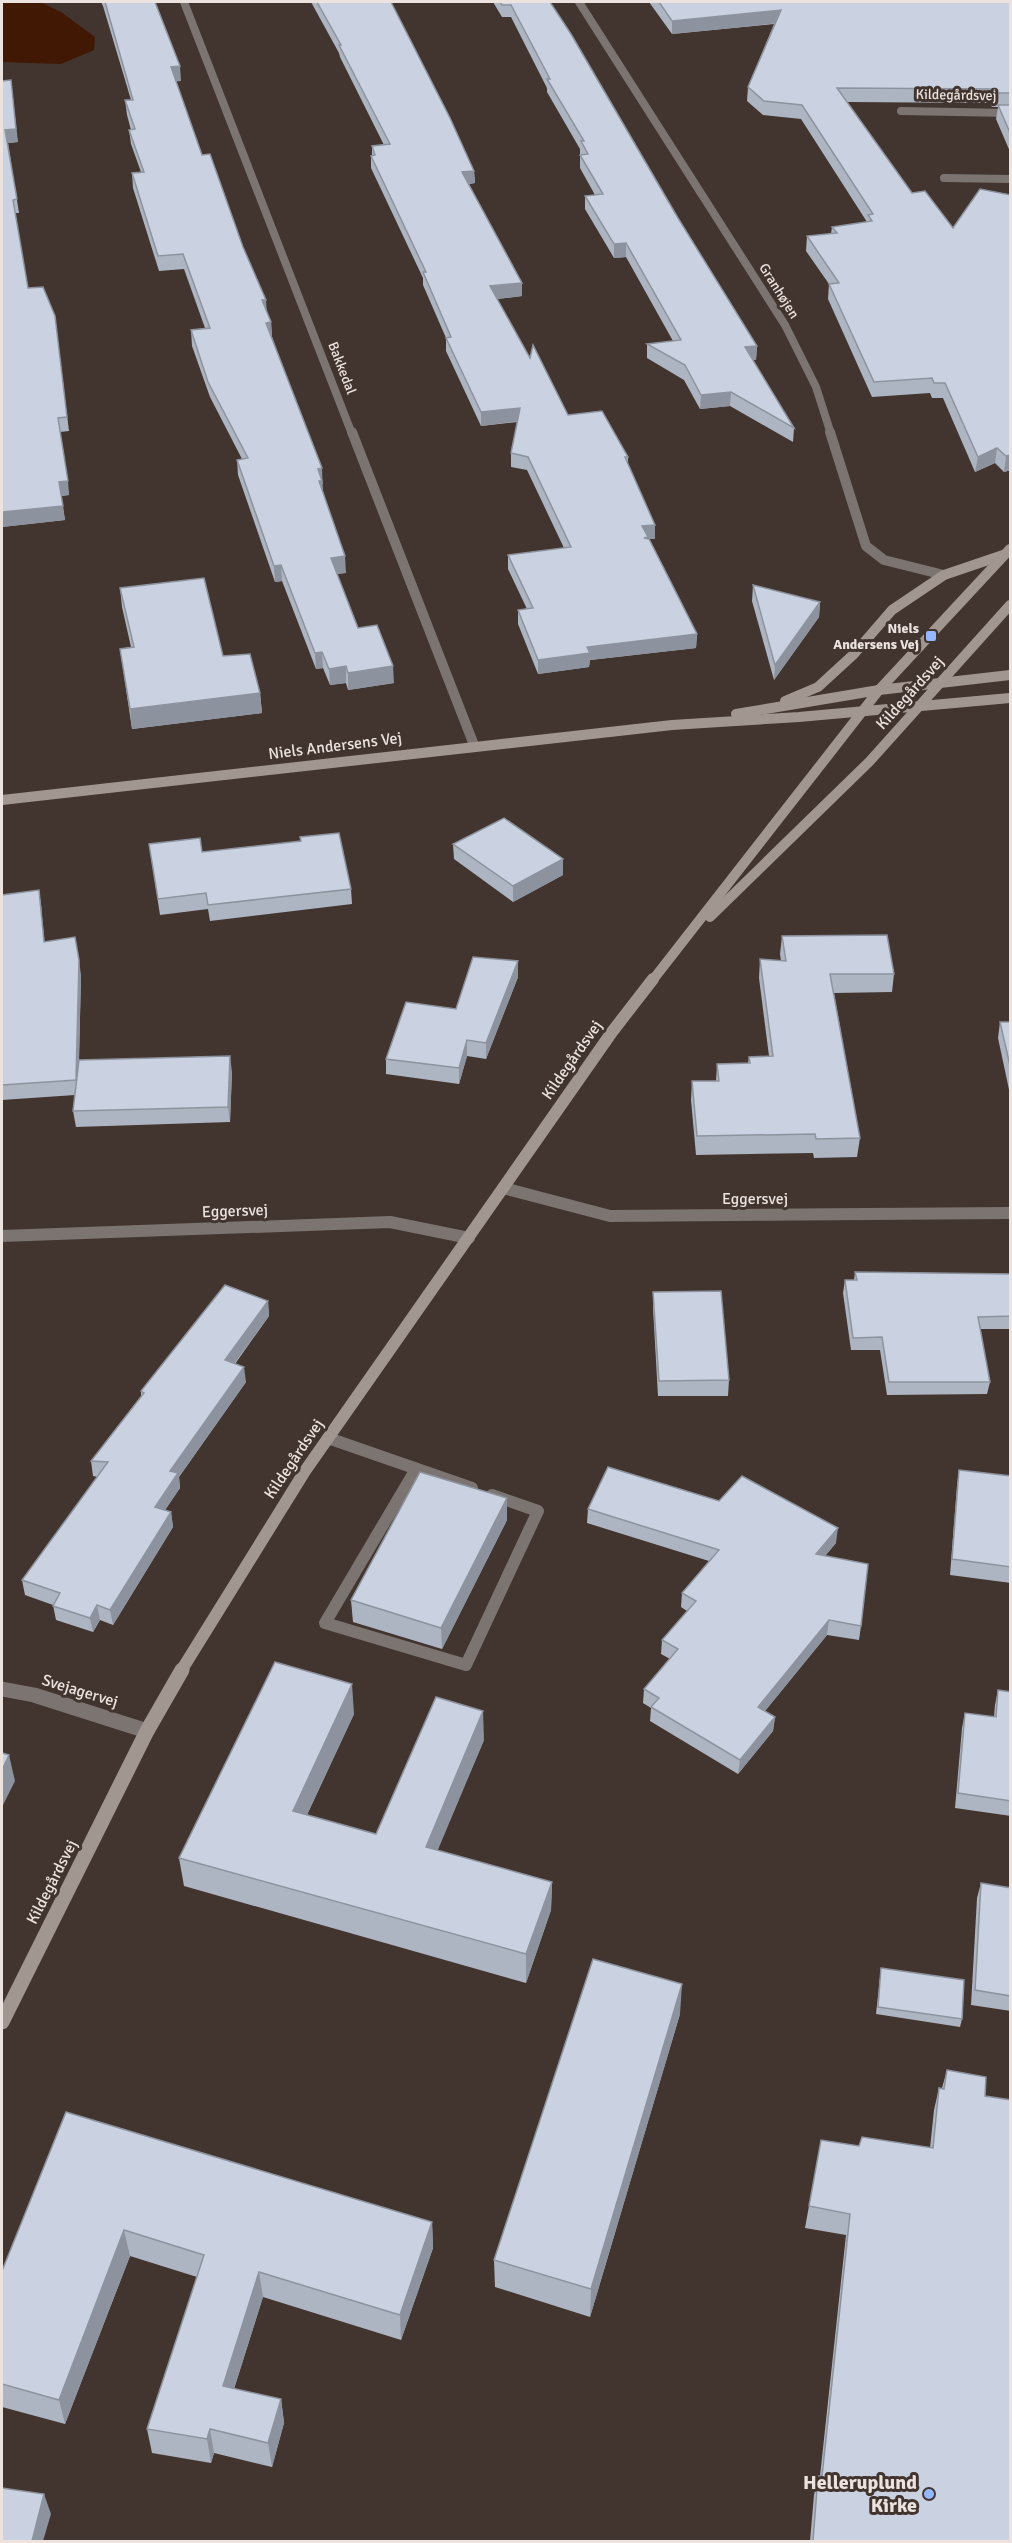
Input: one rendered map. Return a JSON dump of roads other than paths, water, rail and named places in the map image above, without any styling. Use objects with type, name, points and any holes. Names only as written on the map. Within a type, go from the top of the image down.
[{"type":"street","name":"Bakkedal","points":[[184,2],[474,745]]},
{"type":"street","name":"Granhøjen","points":[[579,2],[785,325],[816,387],[866,546],[884,560],[944,575]]},
{"type":"street","name":"Kildegårdsvej","points":[[901,111],[1011,113]]},
{"type":"street","points":[[944,178],[1011,179]]},
{"type":"street","name":"Kildegårdsvej","points":[[767,709],[818,687],[855,654],[892,610],[944,575],[1007,552]]},
{"type":"street","name":"Kildegårdsvej","points":[[2,2022],[147,1731],[210,1622],[305,1471],[612,1032],[879,690],[1007,552]]},
{"type":"street","name":"Kildegårdsvej","points":[[675,951],[869,762],[1011,605]]},
{"type":"street","name":"Niels Andersens Vej","points":[[672,725],[879,690],[1011,675]]},
{"type":"street","name":"Niels Andersens Vej","points":[[2,800],[474,745],[672,725],[863,712],[1011,698]]},
{"type":"street","name":"Eggersvej","points":[[503,1188],[610,1216],[1011,1214]]},
{"type":"street","name":"Eggersvej","points":[[2,1236],[390,1222],[469,1238]]},
{"type":"street","points":[[328,1438],[538,1511],[466,1665],[325,1623],[416,1469]]},
{"type":"street","name":"Svejagervej","points":[[2,1689],[34,1695],[147,1731]]},
{"type":"place","name":"Niels Andersens Vej","points":[[931,636]]},
{"type":"place","name":"Helleruplund Kirke","points":[[929,2494]]}]
